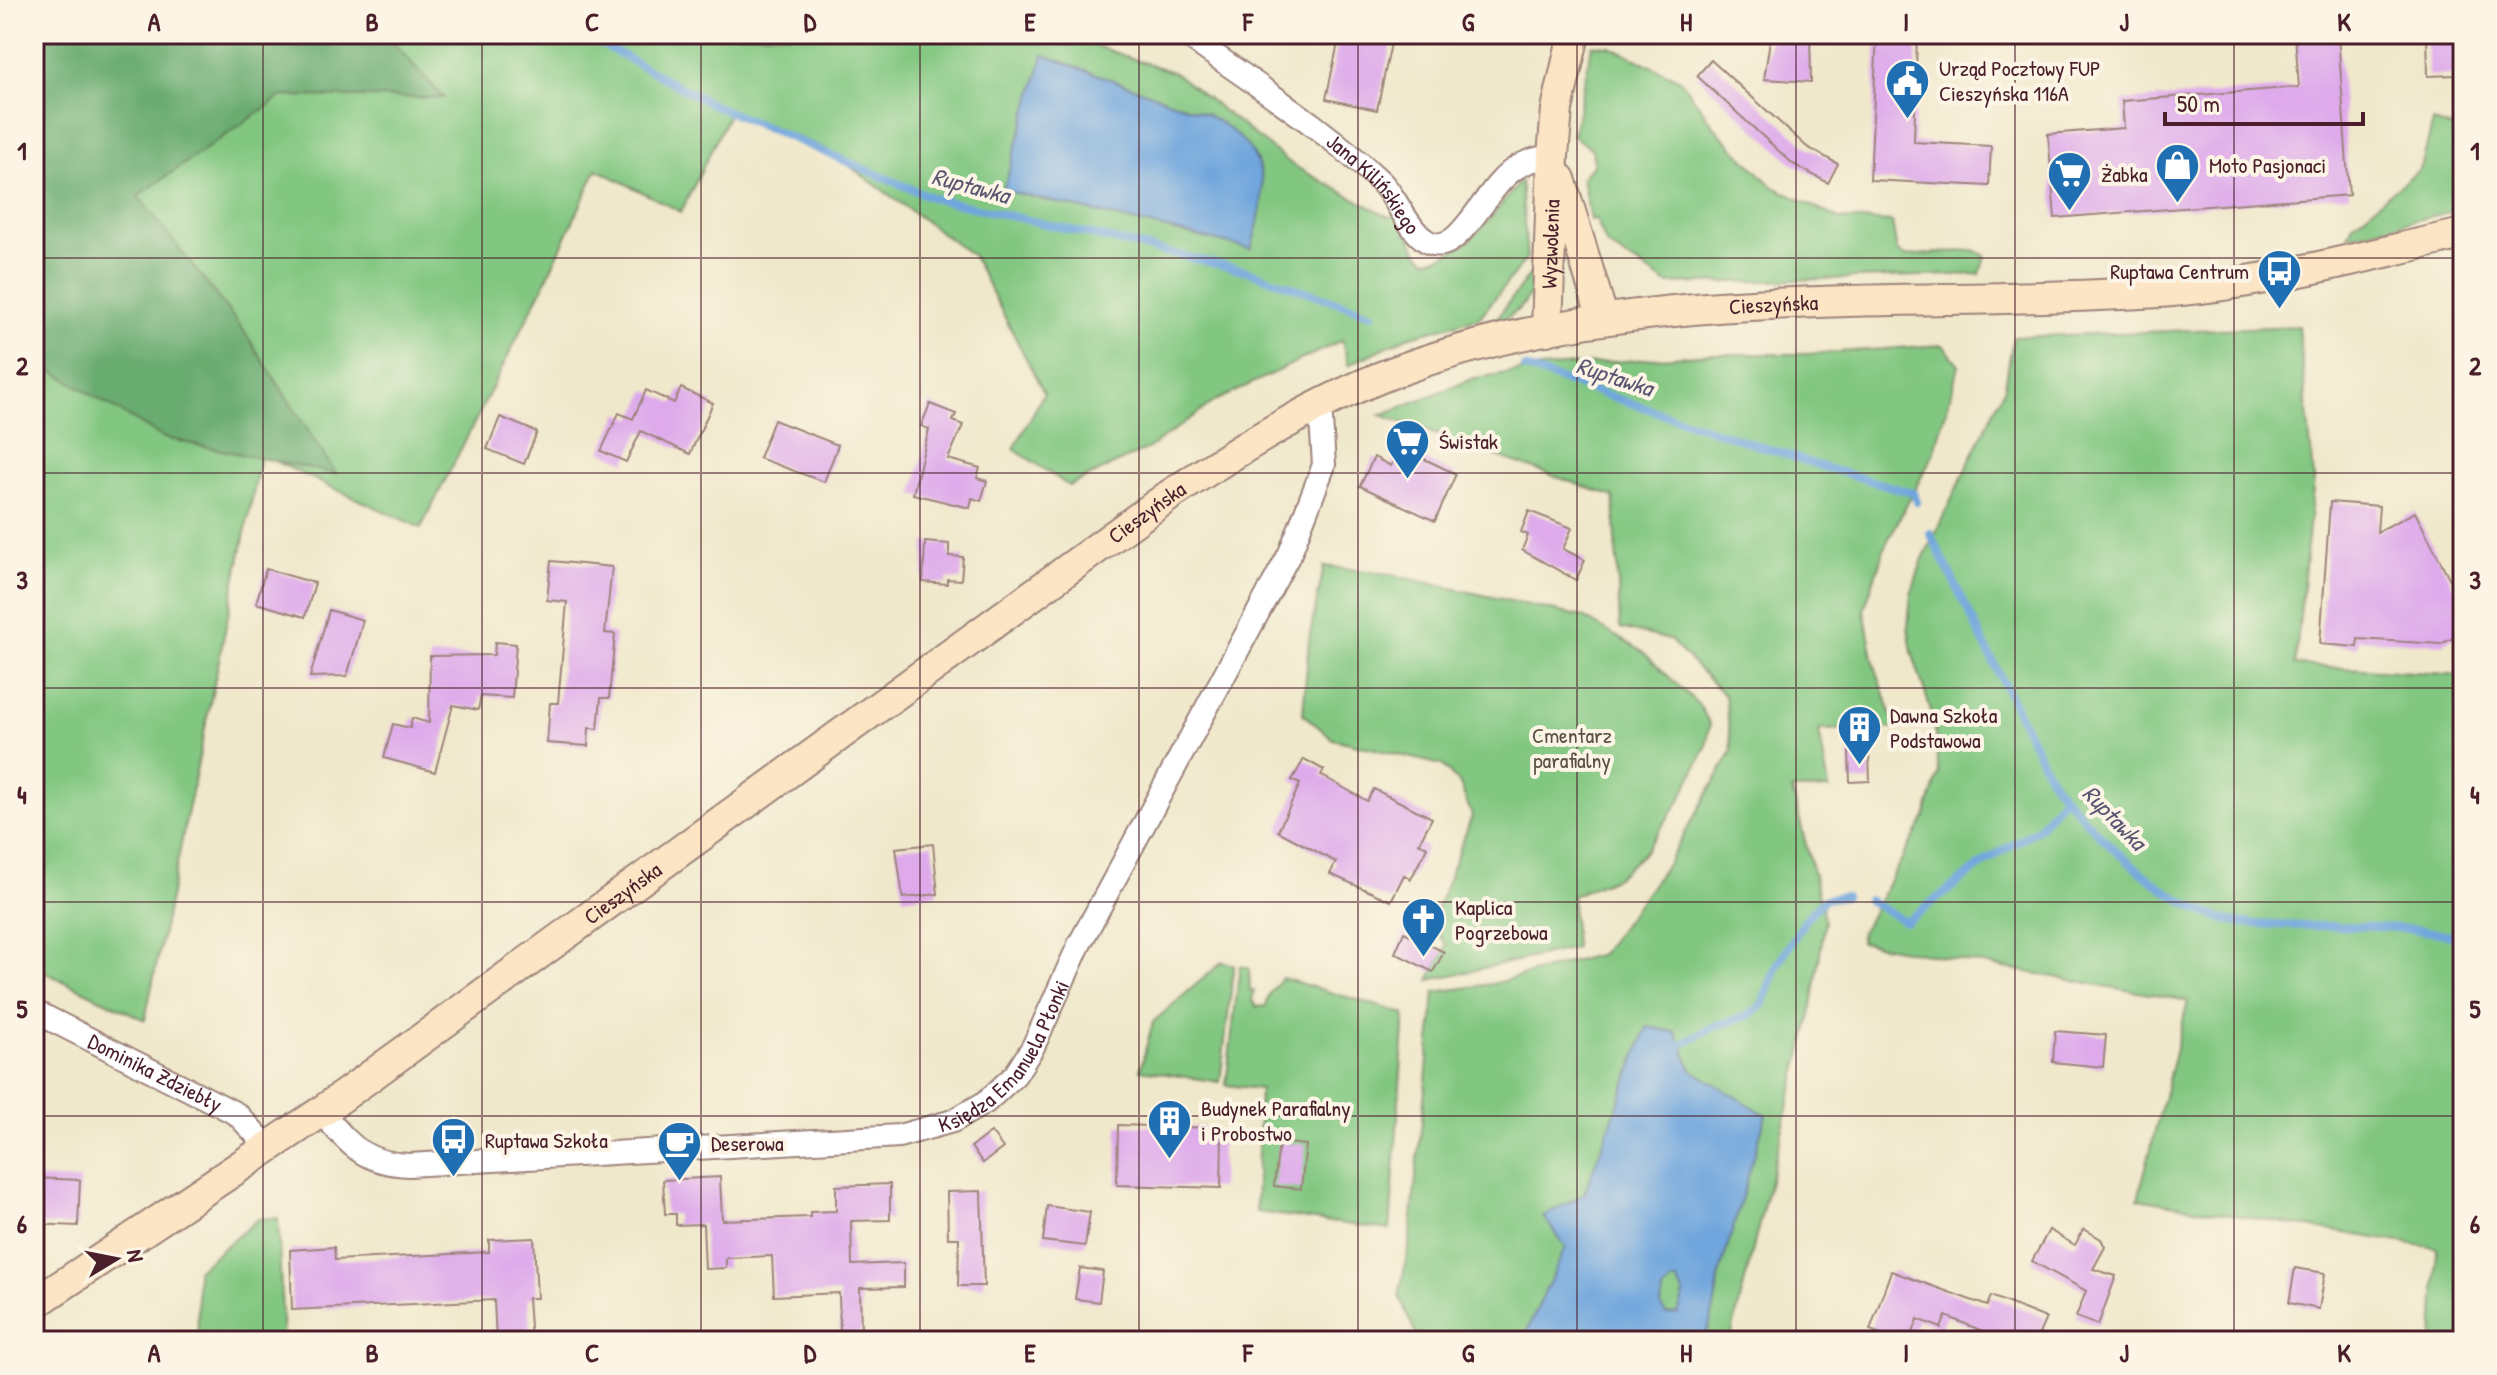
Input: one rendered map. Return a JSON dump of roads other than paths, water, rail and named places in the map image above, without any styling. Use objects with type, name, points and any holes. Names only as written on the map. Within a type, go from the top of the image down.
[{"type":"main road","name":"Wyzwolenia","points":[[1547,330],[1553,156],[1560,95],[1574,34]]},
{"type":"main road","name":"Wyzwolenia","points":[[1553,156],[1603,319]]},
{"type":"main road","name":"Cieszyńska","points":[[34,1304],[321,1112],[1170,495],[1242,447],[1320,404],[1424,362],[1603,319],[1705,308],[1993,301],[2209,287],[2463,234]]},
{"type":"street","name":"Jana Kilińskiego","points":[[1185,34],[1356,159],[1385,185],[1423,241],[1435,245],[1448,242],[1461,232],[1520,164],[1553,156]]},
{"type":"street","name":"Księdza Emanuela Płonki","points":[[321,1112],[355,1150],[380,1164],[409,1165],[899,1136],[953,1121],[986,1102],[1015,1075],[1033,1047],[1079,945],[1290,553],[1324,465],[1320,404]]},
{"type":"street","name":"Dominika Zdziebły","points":[[34,1011],[237,1114],[268,1147]]},
{"type":"water","points":[[1044,55],[1206,114],[1243,141],[1254,155],[1262,187],[1251,249],[1003,190]]},
{"type":"water","points":[[1647,1027],[1676,1032],[1692,1070],[1766,1115],[1718,1279],[1714,1311],[1704,1341],[1522,1341],[1566,1247],[1543,1216],[1584,1194]],"holes":[[[1672,1281],[1677,1281],[1684,1294],[1678,1313],[1666,1314],[1661,1307],[1663,1291]]]},
{"type":"waterway","name":"Ruptawka","points":[[583,34],[713,105],[933,198],[1247,271],[1372,314]]},
{"type":"waterway","name":"Ruptawka","points":[[1525,368],[1820,466],[1913,493],[1917,501]]},
{"type":"waterway","name":"Ruptawka","points":[[1930,533],[2049,776],[2109,844],[2162,888],[2218,917],[2244,923],[2381,927],[2463,938]]},
{"type":"waterway","points":[[1868,900],[1906,922],[1992,857],[2038,829],[2064,797]]},
{"type":"waterway","points":[[1681,1045],[1715,1026],[1748,1016],[1762,1005],[1776,967],[1807,917],[1825,899],[1845,896]]},
{"type":"place","name":"Urząd Pocztowy FUP Cieszyńska 116A","points":[[1908,120]]},
{"type":"place","name":"Moto Pasjonaci","points":[[2178,204]]},
{"type":"place","name":"Żabka","points":[[2070,213]]},
{"type":"place","name":"Ruptawa Centrum","points":[[2280,310]]},
{"type":"place","name":"Świstak","points":[[1408,480]]},
{"type":"place","name":"Dawna Szkoła Podstawowa","points":[[1859,767]]},
{"type":"place","name":"Kaplica Pogrzebowa","points":[[1424,959]]},
{"type":"place","name":"Budynek Parafialny i Probostwo","points":[[1170,1160]]},
{"type":"place","name":"Ruptawa Szkoła","points":[[454,1179]]},
{"type":"place","name":"Deserowa","points":[[680,1182]]},
{"type":"park label","name":"Cmentarz parafialny","points":[[1572,748]]}]
